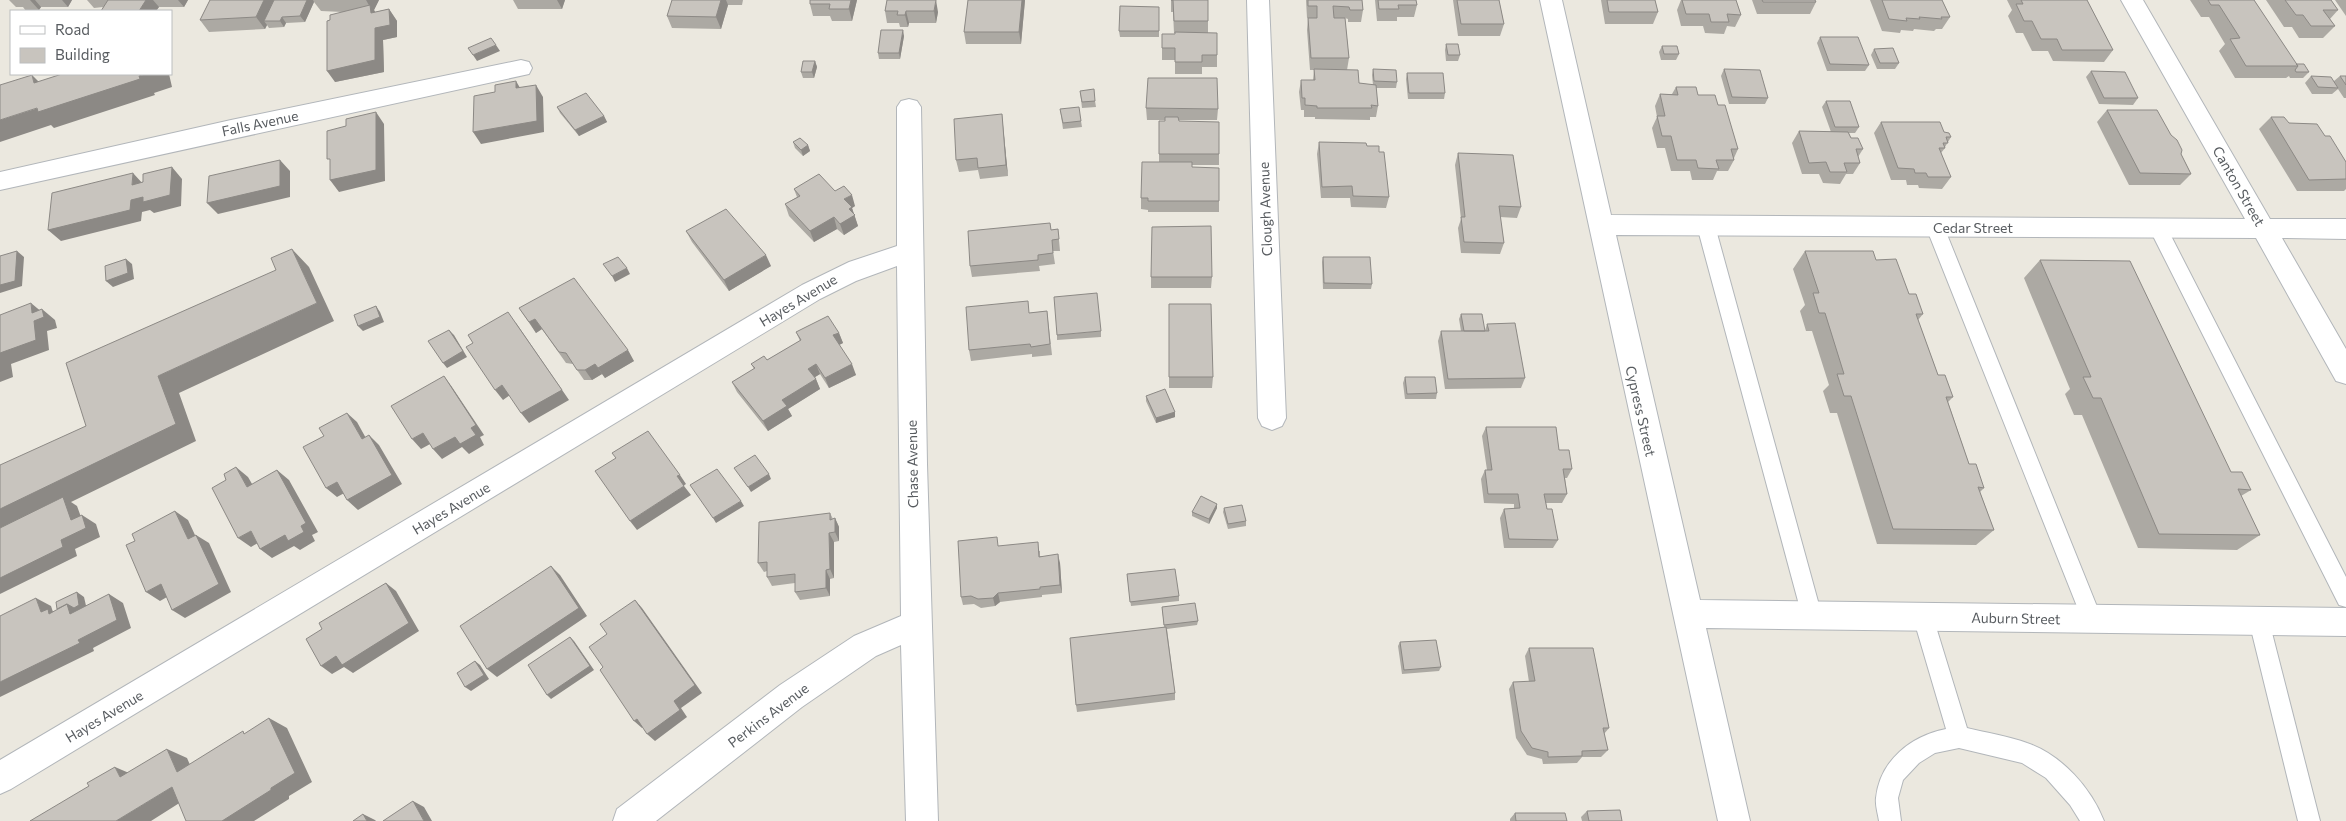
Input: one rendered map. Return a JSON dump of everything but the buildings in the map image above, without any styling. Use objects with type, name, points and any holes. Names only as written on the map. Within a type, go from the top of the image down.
[{"type":"street","name":"Clough Avenue","points":[[1258,0],[1272,418]]},
{"type":"street","name":"Cypress Street","points":[[1551,0],[1734,821]]},
{"type":"street","name":"Canton Street","points":[[2132,0],[2346,373]]},
{"type":"street","name":"Falls Avenue","points":[[0,181],[269,120],[521,68]]},
{"type":"street","name":"Chase Avenue","points":[[909,107],[909,253],[915,625],[922,821]]},
{"type":"street","name":"Cedar Street","points":[[1600,225],[2346,229]]},
{"type":"street","name":"Hayes Avenue","points":[[0,778],[842,274],[872,262],[909,253]]},
{"type":"street","name":"Auburn Street","points":[[1687,614],[2346,622]]},
{"type":"street","name":"Perkins Avenue","points":[[629,821],[791,696],[865,646],[915,625]]},
{"type":"lane","points":[[1706,226],[1812,616]]},
{"type":"lane","points":[[1935,227],[2092,619]]},
{"type":"lane","points":[[2158,228],[2346,598]]},
{"type":"lane","points":[[1923,617],[1959,738]]},
{"type":"lane","points":[[2259,621],[2309,821]]},
{"type":"lane","points":[[1890,821],[1887,798],[1894,774],[1911,755],[1931,743],[1959,738],[2026,753],[2054,770],[2078,797],[2093,821]]}]
